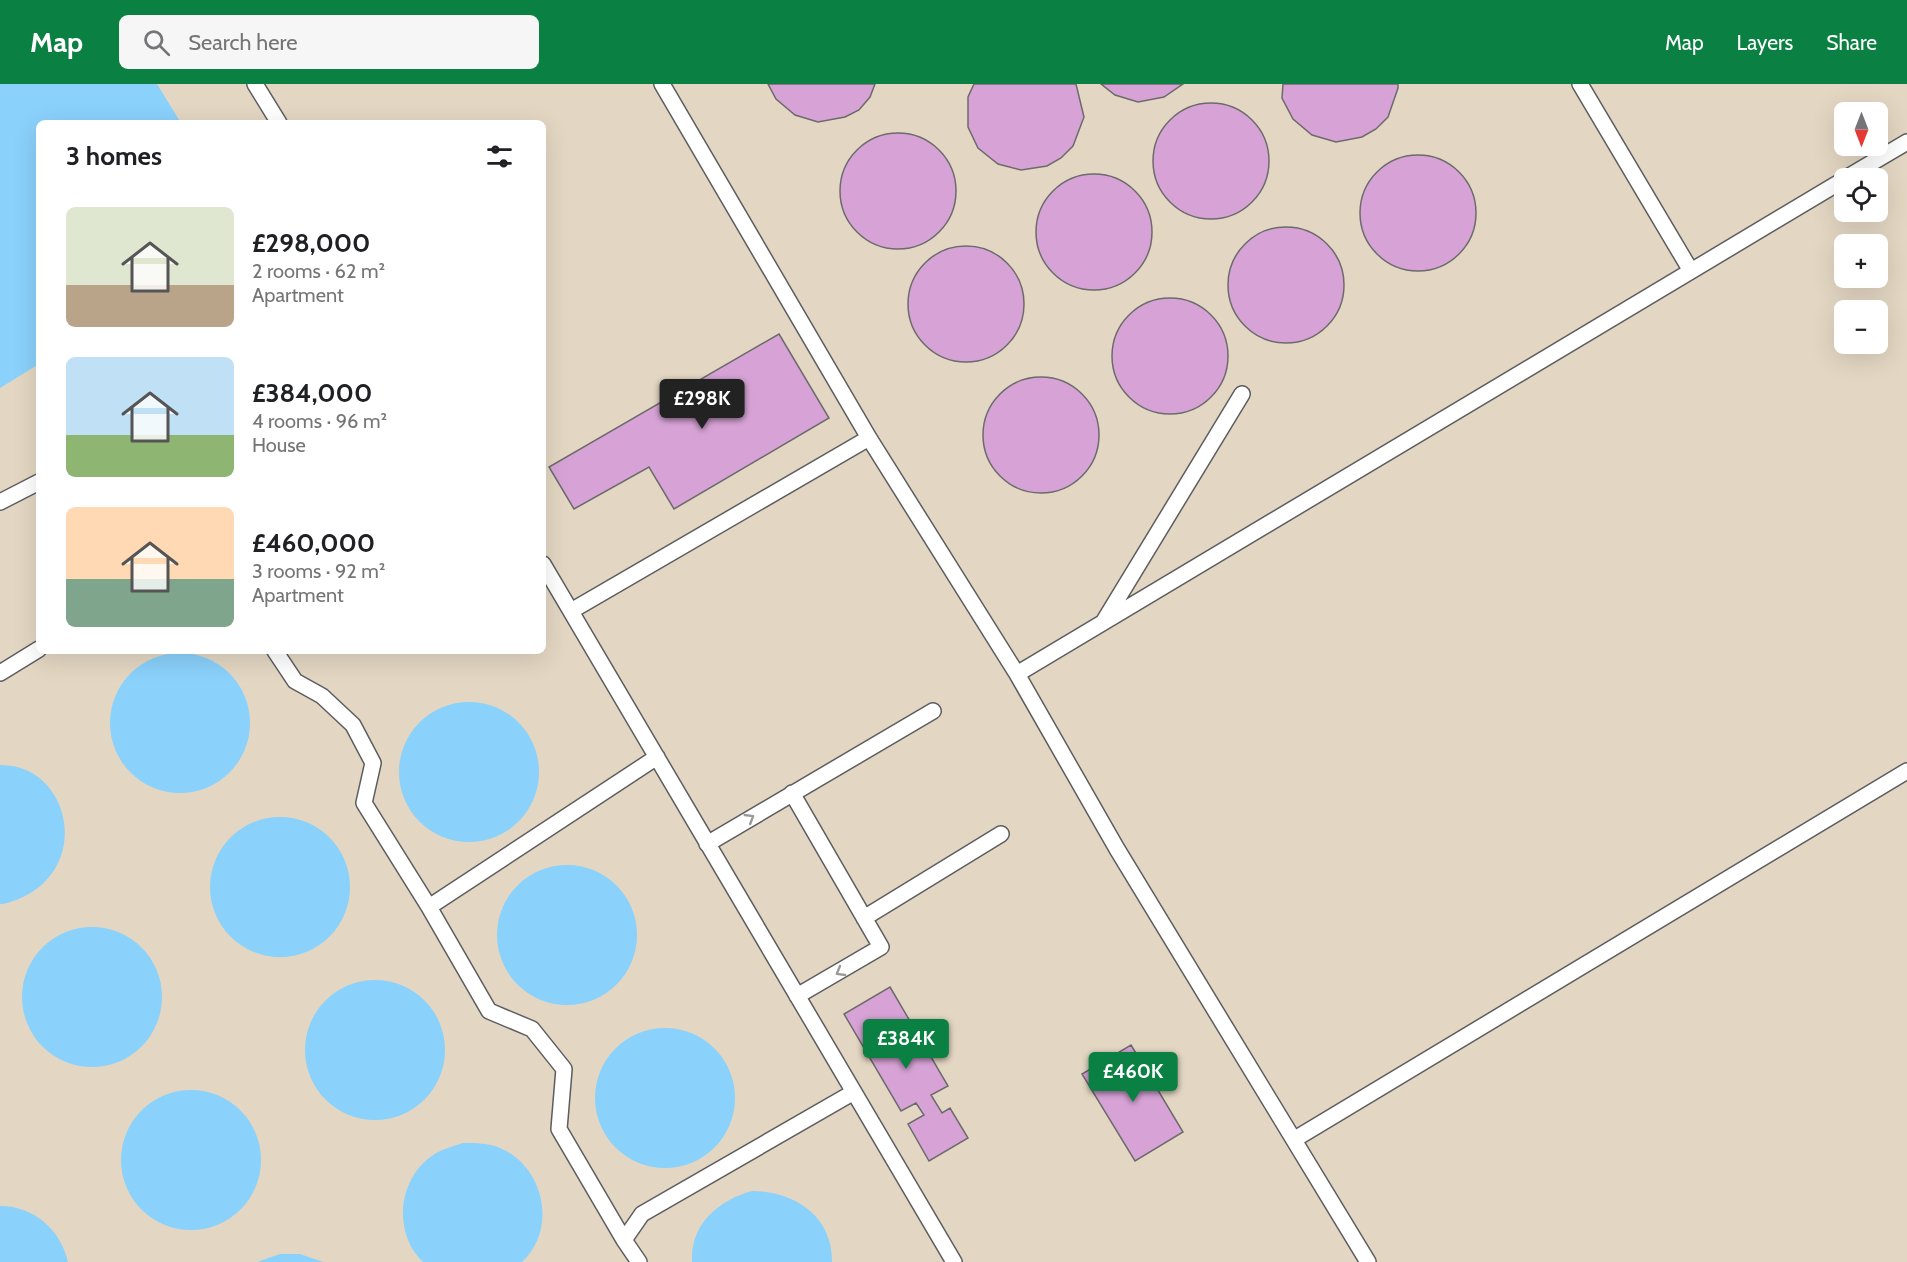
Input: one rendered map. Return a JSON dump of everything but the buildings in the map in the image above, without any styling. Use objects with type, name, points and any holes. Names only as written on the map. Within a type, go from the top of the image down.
[{"type":"lane","points":[[255,84],[277,120]]},
{"type":"lane","points":[[662,84],[869,438],[1017,674],[1117,849],[1368,1262]]},
{"type":"lane","points":[[1580,84],[1691,271]]},
{"type":"lane","points":[[1864,168],[1907,142]]},
{"type":"lane","points":[[1017,674],[1834,186]]},
{"type":"lane","points":[[1103,624],[1242,394]]},
{"type":"lane","points":[[571,611],[869,438]]},
{"type":"lane","points":[[0,502],[36,484]]},
{"type":"lane","points":[[546,569],[954,1262]]},
{"type":"lane","points":[[0,673],[36,651]]},
{"type":"lane","points":[[276,654],[295,681],[322,696],[352,725],[373,763],[364,803],[429,907],[489,1011],[532,1029],[564,1069],[559,1130],[639,1262]]},
{"type":"lane","points":[[707,843],[933,711]]},
{"type":"lane","points":[[429,907],[657,757]]},
{"type":"lane","points":[[1295,1139],[1907,771]]},
{"type":"lane","points":[[792,794],[881,947],[797,996]]},
{"type":"lane","points":[[864,918],[1001,834]]},
{"type":"lane","points":[[624,1240],[642,1214],[854,1092]]},
{"type":"shaded area","points":[[0,84],[1907,84],[1907,1262],[0,1262]]},
{"type":"water","points":[[0,84],[157,84],[179,120],[36,120],[36,366],[0,388]]},
{"type":"water","points":[[166,654],[194,654],[219,665],[238,684],[249,709],[249,737],[238,762],[219,781],[194,792],[166,792],[141,781],[122,762],[111,737],[111,709],[122,684],[141,665]]},
{"type":"water","points":[[469,702],[496,707],[518,723],[534,745],[539,772],[534,799],[518,821],[496,837],[469,842],[442,837],[420,821],[404,799],[399,772],[404,745],[420,723],[442,707]]},
{"type":"water","points":[[0,765],[25,770],[45,783],[58,803],[64,826],[63,850],[52,873],[33,892],[3,904],[0,904]]},
{"type":"water","points":[[280,817],[307,822],[329,838],[345,860],[350,887],[345,914],[329,936],[307,952],[280,957],[253,952],[231,936],[215,914],[210,887],[215,860],[231,838],[253,822]]},
{"type":"water","points":[[567,865],[594,870],[616,886],[632,908],[637,935],[632,962],[616,984],[594,1000],[567,1005],[540,1000],[518,984],[502,962],[497,935],[502,908],[518,886],[540,870]]},
{"type":"water","points":[[92,927],[119,932],[141,948],[157,970],[162,997],[157,1024],[141,1046],[119,1062],[92,1067],[65,1062],[43,1046],[27,1024],[22,997],[27,970],[43,948],[65,932]]},
{"type":"water","points":[[375,980],[402,985],[424,1001],[440,1023],[445,1050],[440,1077],[424,1099],[402,1115],[375,1120],[348,1115],[326,1099],[310,1077],[305,1050],[310,1023],[326,1001],[348,985]]},
{"type":"water","points":[[665,1028],[692,1033],[714,1049],[730,1071],[735,1098],[730,1125],[714,1147],[692,1163],[665,1168],[638,1163],[616,1147],[600,1125],[595,1098],[600,1071],[616,1049],[638,1033]]},
{"type":"water","points":[[191,1090],[218,1095],[240,1111],[256,1133],[261,1160],[256,1187],[240,1209],[218,1225],[191,1230],[164,1225],[142,1209],[126,1187],[121,1160],[126,1133],[142,1111],[164,1095]]},
{"type":"water","points":[[463,1143],[486,1144],[500,1148],[515,1157],[536,1183],[541,1199],[540,1233],[533,1248],[522,1262],[423,1262],[407,1238],[403,1209],[410,1181],[418,1169],[433,1155]]},
{"type":"water","points":[[752,1191],[782,1196],[808,1209],[826,1232],[831,1246],[832,1262],[692,1262],[693,1248],[701,1225],[718,1207]]},
{"type":"water","points":[[0,1206],[24,1210],[44,1222],[59,1240],[68,1262],[0,1262]]},
{"type":"water","points":[[280,1254],[300,1254],[323,1262],[257,1262]]}]
